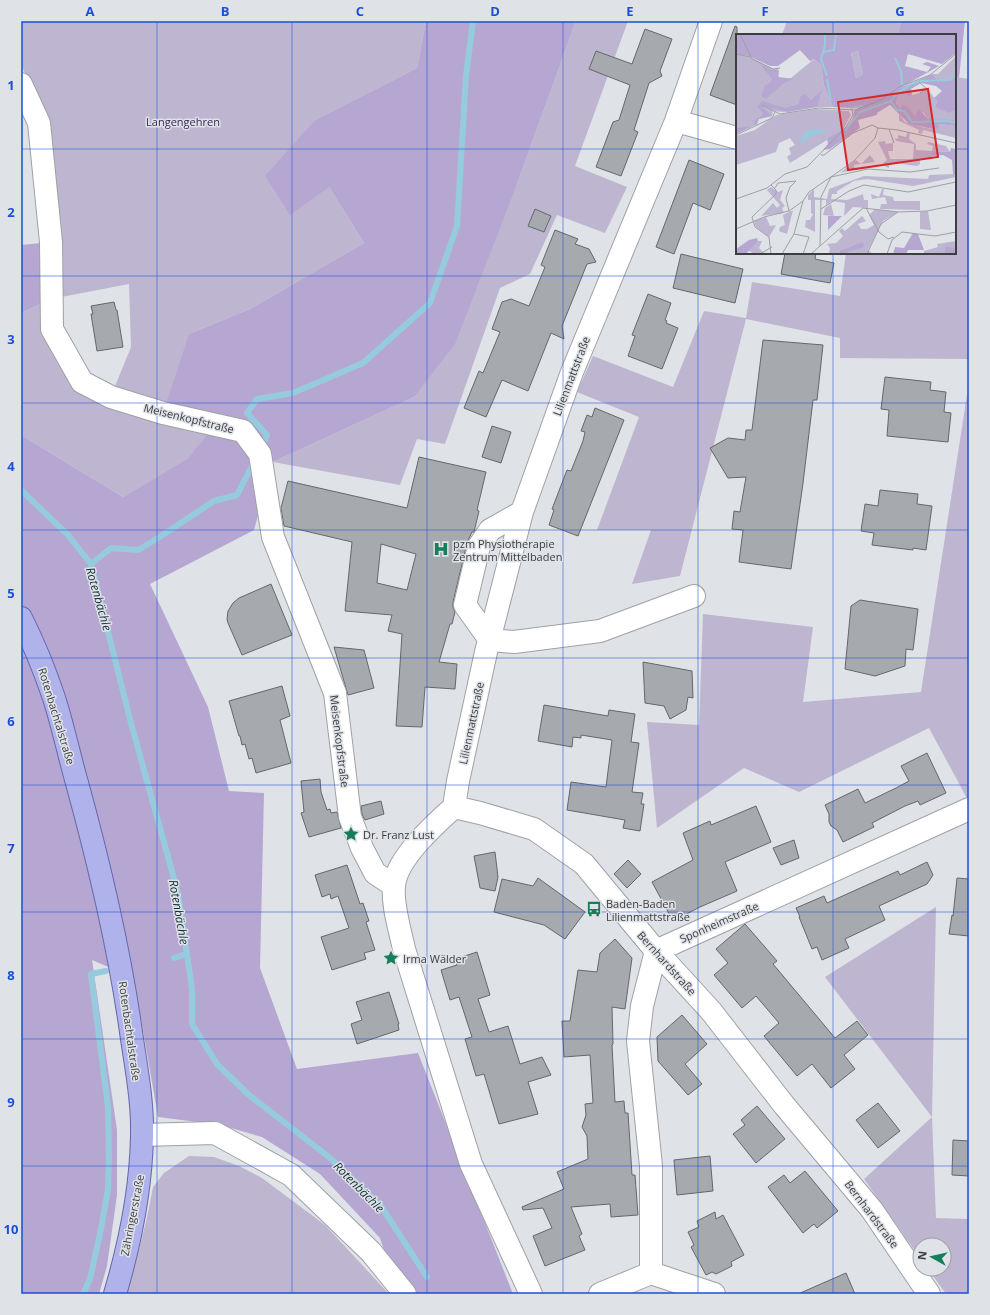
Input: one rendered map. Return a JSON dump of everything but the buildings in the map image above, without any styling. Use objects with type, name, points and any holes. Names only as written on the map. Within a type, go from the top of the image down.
[{"type":"main road","name":"Rotenbachtalstraße","points":[[21,618],[34,645],[54,698],[108,900],[125,989],[140,1097],[142,1135]]},
{"type":"main road","name":"Zähringerstraße","points":[[115,1294],[134,1217],[140,1175],[142,1135]]},
{"type":"street","name":"Lilienmattstraße","points":[[454,807],[490,640],[522,512],[572,372],[676,121],[711,21]]},
{"type":"street","name":"Meisenkopfstraße","points":[[21,84],[40,123],[51,242],[52,329],[82,382],[111,397],[163,413],[243,431],[255,447],[273,537],[335,693],[350,817],[362,848],[376,873],[394,885]]},
{"type":"street","points":[[676,121],[736,138]]},
{"type":"street","points":[[522,512],[490,530],[479,546],[465,605],[490,640],[514,642],[600,631],[694,596]]},
{"type":"street","points":[[454,807],[415,845],[400,867],[394,885],[396,915],[404,949],[472,1164],[530,1294]]},
{"type":"street","name":"Bernhardstraße","points":[[454,807],[534,829],[584,864],[656,951],[711,1011],[784,1105],[872,1210],[929,1294]]},
{"type":"street","name":"Sponheimstraße","points":[[656,951],[969,810]]},
{"type":"street","points":[[651,1273],[651,1166],[638,1041],[642,1006],[656,951]]},
{"type":"street","points":[[142,1135],[215,1133],[291,1174],[371,1252],[405,1294]]},
{"type":"street","points":[[600,1294],[651,1273],[714,1294]]},
{"type":"green space","name":"Langengehren","points":[[21,21],[426,21],[417,68],[315,120],[329,187],[364,243],[250,309],[189,334],[216,425],[188,458],[123,497],[21,435],[21,313],[51,299],[49,122],[21,65]],"holes":[[[129,284],[131,347],[111,396],[82,382],[51,299]]]},
{"type":"green space","points":[[576,21],[628,21],[575,166],[627,187],[605,233],[557,215],[530,274],[500,288],[445,444],[417,439],[400,485],[273,462],[414,397],[517,184]]},
{"type":"green space","points":[[787,21],[901,21],[898,34],[782,34]]},
{"type":"green space","points":[[956,77],[969,79],[969,359],[840,358],[840,338],[746,319],[680,576],[632,584],[651,530],[597,530],[639,417],[577,392],[593,356],[673,387],[704,311],[746,318],[752,282],[840,296],[846,254],[956,254]]},
{"type":"green space","points":[[969,382],[969,802],[929,728],[799,792],[744,768],[657,828],[647,722],[699,725],[703,614],[813,627],[803,702],[921,692]]},
{"type":"green space","points":[[936,907],[932,1117],[825,977]]},
{"type":"green space","points":[[932,1117],[936,1218],[969,1219],[969,1294],[946,1294],[934,1277],[952,1277],[952,1237],[912,1237],[912,1247],[864,1179]]},
{"type":"green space","points":[[189,1156],[214,1157],[239,1166],[262,1178],[325,1225],[389,1294],[127,1294],[146,1222],[153,1187],[164,1173]]},
{"type":"shaded area","points":[[426,21],[576,21],[517,184],[455,344],[414,397],[273,462],[254,530],[150,584],[208,707],[229,791],[264,793],[260,968],[297,1069],[418,1053],[513,1294],[398,1294],[380,1238],[320,1174],[262,1137],[221,1125],[158,1117],[134,978],[92,960],[117,1130],[117,1195],[107,1266],[99,1294],[21,1294],[21,435],[123,497],[188,458],[215,425],[163,413],[189,334],[250,309],[364,243],[329,187],[290,215],[265,176],[315,120],[417,68]]},
{"type":"shaded area","points":[[901,21],[965,21],[959,78],[956,77],[956,34],[898,34]]},
{"type":"shaded area","points":[[51,242],[51,299],[21,313],[21,245]]},
{"type":"waterway","points":[[261,448],[267,435],[247,413],[257,399],[293,393],[363,363],[430,303],[457,226],[466,76],[473,21]]},
{"type":"waterway","points":[[91,564],[111,548],[138,550],[214,501],[237,495],[255,460]]},
{"type":"waterway","name":"Rotenbächle","points":[[21,490],[68,535],[91,564],[131,723],[178,893],[192,989],[192,1024],[217,1064],[249,1095],[329,1157],[381,1206],[427,1277]]},
{"type":"waterway","points":[[174,958],[186,954]]},
{"type":"waterway","points":[[83,1294],[90,1279],[108,1189],[108,1107],[91,974],[106,971]]},
{"type":"place","name":"pzm Physiotherapie Zentrum Mittelbaden","points":[[441,549]]},
{"type":"place","name":"Dr. Franz Lust","points":[[351,834]]},
{"type":"place","name":"Baden-Baden Lilienmattstraße","points":[[594,909]]},
{"type":"place","name":"Irma Wälder","points":[[391,958]]}]
